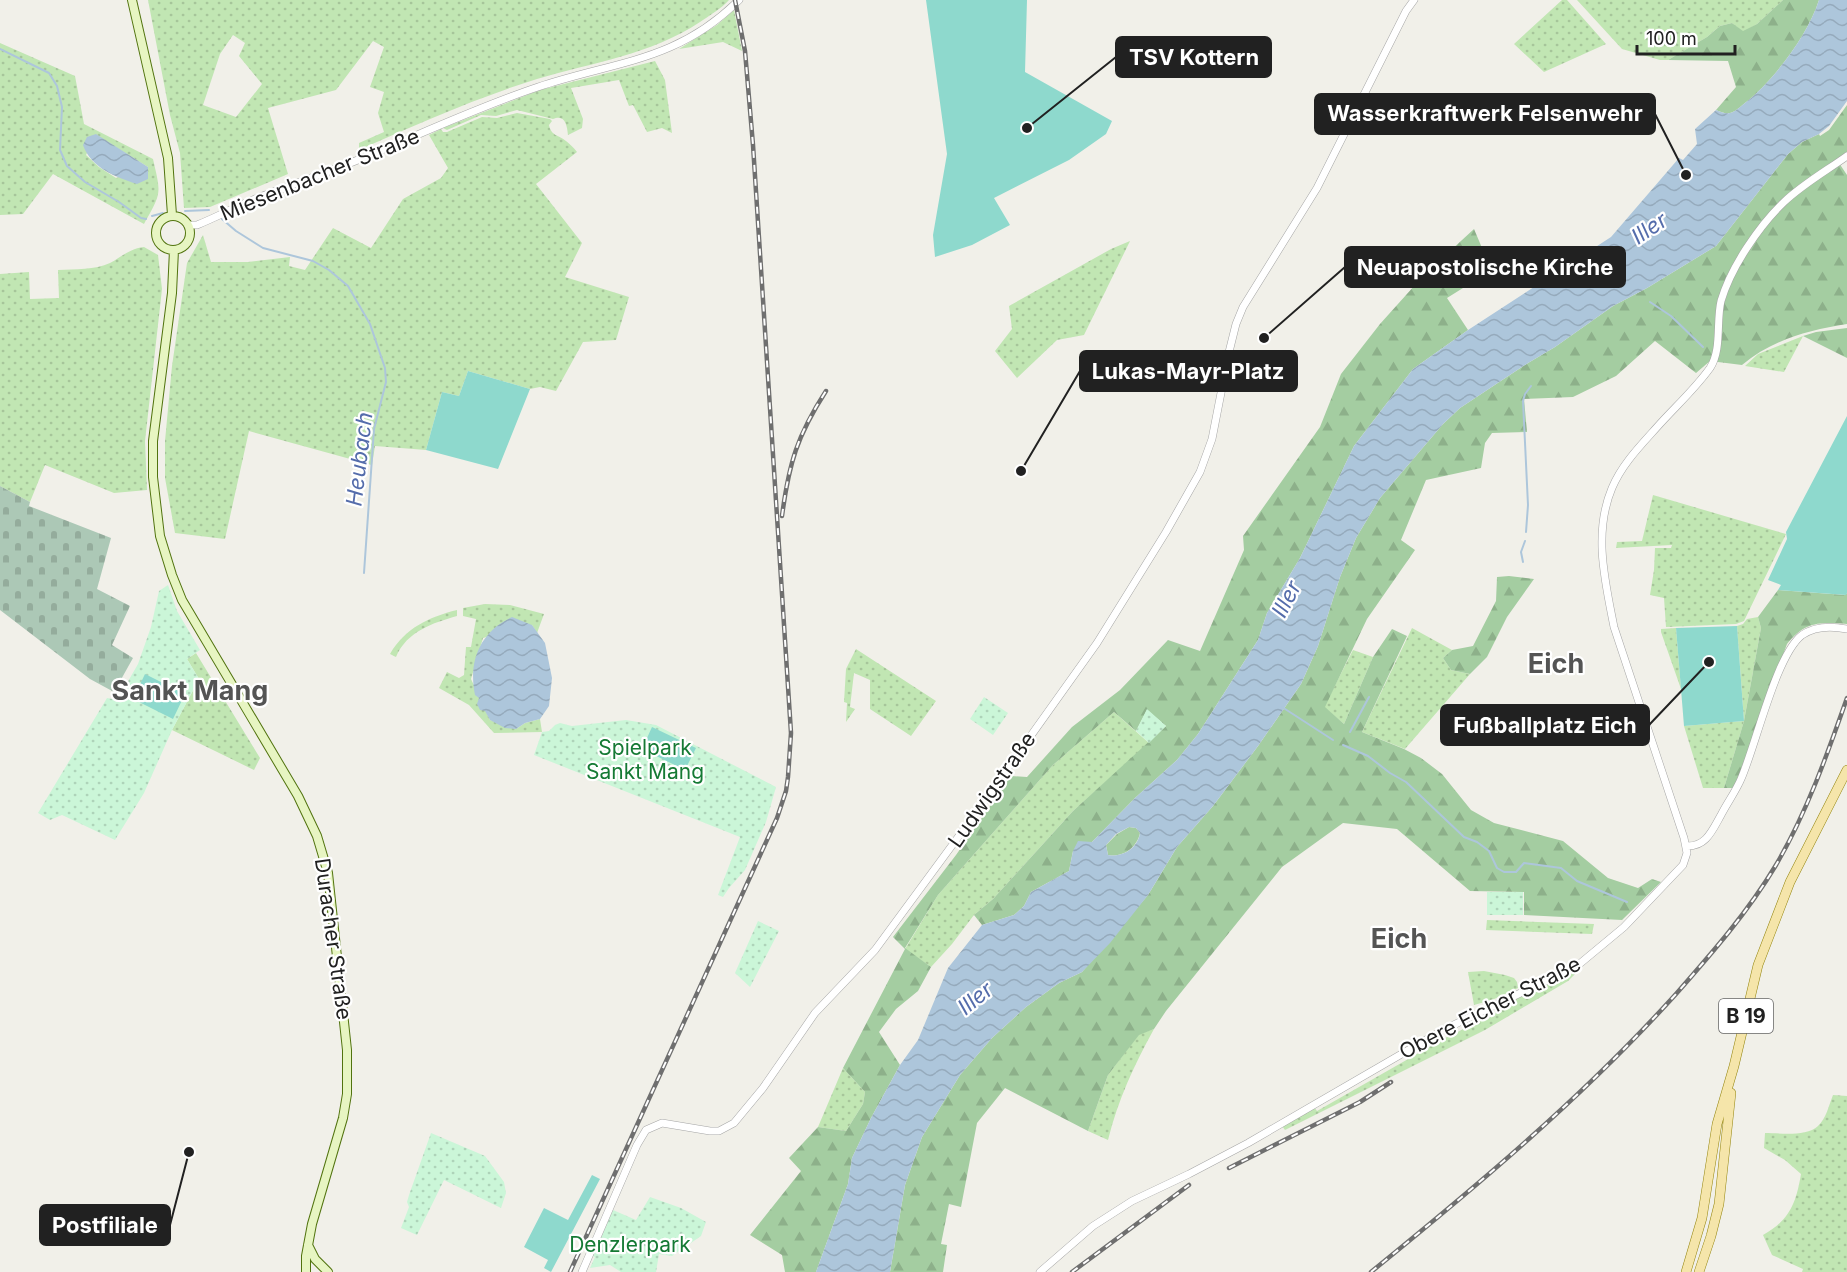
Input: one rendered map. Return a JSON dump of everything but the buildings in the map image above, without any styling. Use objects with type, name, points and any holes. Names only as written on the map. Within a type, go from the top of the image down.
[{"type":"main road","points":[[132,0],[168,158],[172,215]]},
{"type":"main road","points":[[172,215],[182,218],[188,225],[190,233],[188,242],[181,248],[174,250],[163,247],[156,235],[158,224],[164,218],[172,215]]},
{"type":"main road","name":"Duracher Straße","points":[[174,250],[172,293],[153,441],[153,477],[160,534],[181,597],[298,796],[317,836],[328,873],[333,908],[347,1050],[347,1094],[343,1118],[318,1200],[308,1245],[306,1272]]},
{"type":"main road","name":"B 19","points":[[1686,1272],[1699,1233],[1717,1124],[1766,942],[1790,882],[1847,770]]},
{"type":"main road","name":"B 19","points":[[1699,1272],[1719,1204],[1734,1066]]},
{"type":"main road","points":[[308,1245],[315,1259],[328,1272]]},
{"type":"street","name":"Miesenbacher Straße","points":[[188,225],[197,225],[253,200],[342,167],[539,87],[656,54],[678,45],[715,22],[739,0]]},
{"type":"street","name":"Ludwigstraße","points":[[582,1272],[637,1144],[646,1130],[655,1125],[670,1123],[719,1131],[734,1124],[763,1088],[815,1013],[875,950],[1097,643],[1171,524],[1200,472],[1212,439],[1236,324],[1243,307],[1306,207],[1336,154],[1406,11],[1414,0]]},
{"type":"street","points":[[1845,628],[1827,627],[1812,630],[1791,646],[1781,665],[1740,780],[1708,837],[1698,845],[1686,846],[1614,627],[1602,553],[1602,527],[1606,506],[1612,486],[1635,451],[1711,367],[1717,348],[1717,318],[1725,290],[1755,237],[1783,202],[1847,156]]},
{"type":"street","name":"Obere Eicher Straße","points":[[1040,1272],[1093,1226],[1132,1201],[1248,1143],[1464,1019],[1526,992],[1577,966],[1624,927],[1677,872],[1685,859],[1686,846]]},
{"type":"green space","points":[[148,0],[729,0],[700,22],[661,42],[621,57],[537,79],[492,94],[359,150],[359,143],[384,132],[378,113],[384,92],[370,87],[384,47],[373,41],[336,90],[268,108],[288,174],[210,207],[184,208],[180,153],[170,115]],"holes":[[[233,35],[245,43],[239,56],[262,84],[236,117],[203,105],[220,54]]]},
{"type":"green space","points":[[1562,0],[1567,0],[1606,44],[1544,72],[1514,44]]},
{"type":"green space","points":[[1577,0],[1783,0],[1757,24],[1743,32],[1732,23],[1720,26],[1707,37],[1668,60],[1660,60],[1622,49]]},
{"type":"green space","points":[[1783,0],[1819,0],[1807,28],[1789,56],[1756,93],[1734,111],[1726,113],[1716,110],[1736,87],[1728,61],[1668,60],[1707,37],[1720,26],[1732,23],[1743,31],[1757,24]]},
{"type":"green space","points":[[734,10],[742,51],[723,42],[679,49],[717,25]]},
{"type":"green space","points":[[0,43],[75,76],[84,124],[153,159],[158,179],[158,193],[144,224],[53,174],[23,214],[0,215]],"holes":[[[96,135],[148,167],[116,178],[86,155]]]},
{"type":"green space","points":[[655,61],[665,80],[672,133],[662,128],[647,132],[633,105],[629,106],[619,80],[571,88],[583,119],[582,128],[568,135],[563,119],[553,119],[517,110],[496,116],[481,115],[447,130],[443,128],[540,90]]},
{"type":"green space","points":[[1847,105],[1847,152],[1837,160],[1847,175],[1847,324],[1791,337],[1766,349],[1742,365],[1710,361],[1696,373],[1655,341],[1616,376],[1573,397],[1524,399],[1527,432],[1492,433],[1485,443],[1481,468],[1426,480],[1401,540],[1415,550],[1367,619],[1325,707],[1344,724],[1373,657],[1392,629],[1407,636],[1362,732],[1421,758],[1442,774],[1471,810],[1494,823],[1563,841],[1608,878],[1638,888],[1652,879],[1661,882],[1622,920],[1524,915],[1524,892],[1470,891],[1397,829],[1343,823],[1282,867],[1154,1029],[1139,1035],[1108,1075],[1088,1131],[1005,1088],[977,1123],[961,1207],[949,1204],[941,1244],[947,1245],[943,1272],[890,1272],[905,1185],[922,1137],[960,1075],[992,1038],[1026,1007],[1059,983],[1082,972],[1148,895],[1177,847],[1213,806],[1258,746],[1301,684],[1318,646],[1340,577],[1356,538],[1380,498],[1443,424],[1460,408],[1555,347],[1613,306],[1716,246],[1788,154],[1802,142],[1819,134],[1820,136],[1829,130]]},
{"type":"green space","points":[[517,113],[550,119],[552,121],[549,125],[552,131],[577,152],[536,184],[582,243],[565,277],[629,297],[616,340],[583,342],[556,391],[540,387],[530,389],[468,371],[459,396],[442,392],[426,450],[375,446],[372,465],[249,431],[225,539],[175,533],[165,478],[165,441],[172,366],[187,263],[203,235],[211,262],[248,262],[290,257],[289,266],[305,270],[333,228],[371,248],[403,199],[441,178],[448,168],[429,135],[441,129],[447,132],[482,117],[497,118]]},
{"type":"green space","points":[[1474,229],[1485,255],[1495,268],[1447,298],[1468,330],[1413,369],[1354,446],[1300,558],[1267,613],[1258,640],[1198,734],[1177,760],[1135,798],[1092,842],[1073,851],[1069,871],[1031,892],[1024,906],[1014,915],[982,925],[974,915],[993,899],[1073,811],[1166,726],[1147,710],[1136,731],[1114,712],[1053,765],[938,895],[905,948],[931,967],[918,991],[896,1009],[879,1032],[900,1065],[852,1158],[848,1184],[816,1272],[785,1272],[782,1255],[750,1235],[801,1171],[789,1158],[818,1127],[846,1131],[863,1104],[865,1092],[843,1068],[905,949],[893,937],[956,855],[1011,776],[1027,777],[1072,727],[1120,690],[1168,640],[1200,651],[1244,550],[1243,536],[1320,427],[1341,374],[1380,324],[1424,275]]},
{"type":"green space","points":[[1130,241],[1084,335],[1057,340],[1017,378],[995,351],[1012,329],[1009,306],[1111,249]]},
{"type":"green space","points":[[144,247],[158,255],[162,289],[145,441],[147,490],[114,493],[45,465],[30,502],[0,486],[0,274],[29,272],[30,299],[59,298],[58,270],[98,267],[130,251]]},
{"type":"green space","points":[[1847,328],[1847,358],[1803,336],[1816,332]]},
{"type":"green space","points":[[1803,336],[1784,372],[1745,366],[1758,354]]},
{"type":"green space","points":[[0,486],[30,502],[29,506],[111,538],[97,589],[130,606],[112,645],[133,658],[114,692],[90,679],[0,610]]},
{"type":"green space","points":[[1653,495],[1786,534],[1744,621],[1736,624],[1666,627],[1664,598],[1650,595],[1655,548],[1671,548],[1672,545],[1616,548],[1617,542],[1642,541]]},
{"type":"green space","points":[[1497,577],[1534,579],[1507,617],[1487,657],[1470,674],[1451,670],[1443,658],[1452,650],[1473,646],[1496,601]]},
{"type":"green space","points":[[168,585],[177,611],[200,650],[187,659],[199,679],[172,730],[144,793],[115,840],[62,815],[50,820],[38,813],[107,698],[119,697],[138,664],[151,627],[159,591]]},
{"type":"green space","points":[[1778,590],[1845,595],[1847,593],[1847,624],[1821,623],[1807,627],[1787,644],[1738,778],[1733,788],[1724,788],[1744,721],[1761,628],[1758,617]]},
{"type":"green space","points":[[485,604],[510,605],[544,614],[537,633],[532,625],[483,638],[471,679],[490,720],[516,729],[525,723],[540,719],[542,732],[494,733],[469,705],[439,688],[447,672],[459,678],[464,675],[466,647],[471,647],[476,619],[463,616],[463,608]]},
{"type":"green space","points":[[457,610],[457,616],[430,625],[414,634],[396,657],[390,654],[410,630],[427,620]]},
{"type":"green space","points":[[1758,617],[1761,628],[1744,721],[1737,626],[1743,624],[1747,619]]},
{"type":"green space","points":[[1412,628],[1452,650],[1443,658],[1451,670],[1470,674],[1405,749],[1362,732]]},
{"type":"green space","points":[[1676,628],[1681,689],[1661,632],[1661,629]]},
{"type":"green space","points":[[856,649],[936,701],[911,736],[870,709],[870,680],[854,673],[850,707],[855,709],[846,722],[847,703],[844,702],[846,669]]},
{"type":"green space","points":[[1353,650],[1373,657],[1344,724],[1324,707]]},
{"type":"green space","points":[[196,653],[260,758],[254,770],[172,730],[199,679],[187,659]]},
{"type":"green space","points":[[984,697],[1008,713],[993,735],[970,719]]},
{"type":"green space","points":[[1147,709],[1166,726],[1149,743],[1136,731]]},
{"type":"green space","points":[[1114,712],[1149,743],[1073,811],[993,899],[974,915],[931,967],[905,949],[938,895],[1053,765]]},
{"type":"green space","name":"Spielpark Sankt Mang","points":[[626,720],[656,725],[776,787],[766,822],[745,870],[723,897],[718,895],[740,837],[534,755],[542,732],[549,731],[560,723],[572,726]]},
{"type":"green space","points":[[1744,721],[1724,788],[1703,788],[1684,726]]},
{"type":"green space","points":[[1129,827],[1136,828],[1140,833],[1136,843],[1128,851],[1113,856],[1108,855],[1106,845],[1117,834]]},
{"type":"green space","points":[[1487,892],[1523,892],[1523,915],[1487,915]]},
{"type":"green space","points":[[1487,920],[1594,924],[1592,934],[1486,930]]},
{"type":"green space","points":[[758,921],[779,931],[750,987],[735,973]]},
{"type":"green space","points":[[1579,970],[1568,981],[1485,1030],[1285,1130],[1282,1126],[1314,1107],[1317,1111],[1445,1038],[1511,1006],[1510,1002]]},
{"type":"green space","points":[[1484,971],[1514,978],[1518,988],[1492,1000],[1474,1005],[1468,972]]},
{"type":"green space","points":[[1154,1029],[1127,1083],[1108,1140],[1088,1131],[1108,1075],[1139,1034]]},
{"type":"green space","points":[[843,1068],[865,1092],[863,1104],[846,1131],[818,1127]]},
{"type":"green space","points":[[1833,1095],[1847,1096],[1847,1272],[1802,1272],[1803,1269],[1772,1255],[1763,1235],[1786,1217],[1797,1194],[1801,1174],[1785,1160],[1764,1148],[1765,1133],[1793,1134],[1813,1129],[1823,1120]]},
{"type":"green space","points":[[431,1133],[485,1156],[504,1182],[506,1193],[501,1208],[444,1180],[417,1235],[401,1228],[409,1207],[407,1202],[409,1195]]},
{"type":"green space","name":"Denzlerpark","points":[[650,1197],[681,1208],[706,1222],[701,1236],[672,1256],[659,1254],[656,1272],[621,1272],[610,1265],[590,1268],[613,1210],[636,1220]]},
{"type":"shaded area","points":[[926,0],[1027,0],[1025,72],[1112,121],[1106,134],[1069,160],[994,198],[1010,225],[972,245],[935,257],[933,235],[947,154]]},
{"type":"shaded area","points":[[468,371],[530,389],[498,469],[426,450],[442,392],[459,396]]},
{"type":"shaded area","points":[[1847,416],[1847,593],[1846,595],[1778,590],[1781,585],[1768,580],[1787,539],[1786,532]]},
{"type":"shaded area","points":[[1737,626],[1744,721],[1684,726],[1676,628]]},
{"type":"shaded area","points":[[145,674],[185,694],[173,719],[133,699]]},
{"type":"shaded area","points":[[652,727],[696,748],[685,770],[642,749]]},
{"type":"shaded area","points":[[592,1175],[600,1179],[551,1272],[544,1268],[548,1260],[524,1247],[544,1208],[568,1220]]},
{"type":"water","name":"Iller","points":[[1819,0],[1847,0],[1847,101],[1829,126],[1802,142],[1788,154],[1716,246],[1613,306],[1555,347],[1460,408],[1443,424],[1380,498],[1356,538],[1340,577],[1318,646],[1301,684],[1213,806],[1177,847],[1148,895],[1110,943],[1082,972],[1059,983],[1026,1007],[992,1038],[960,1075],[922,1137],[905,1185],[890,1272],[816,1272],[848,1184],[852,1158],[900,1065],[918,1040],[948,968],[982,925],[1014,915],[1024,906],[1031,892],[1069,871],[1073,851],[1078,841],[1092,842],[1135,798],[1177,760],[1198,734],[1258,640],[1267,613],[1300,558],[1354,446],[1413,369],[1468,330],[1611,237],[1679,158],[1683,160],[1697,144],[1695,129],[1716,110],[1726,113],[1736,110],[1778,70],[1814,14]],"holes":[[[1129,827],[1136,828],[1140,833],[1133,847],[1119,855],[1108,855],[1106,845],[1116,834]]]},
{"type":"water","points":[[96,134],[148,167],[148,179],[137,184],[113,175],[98,166],[83,145],[87,137]]},
{"type":"water","points":[[512,617],[532,625],[545,643],[552,678],[549,706],[540,719],[525,723],[516,729],[505,728],[490,720],[485,711],[480,710],[477,704],[479,698],[475,695],[473,683],[475,659],[484,639],[501,623]]},
{"type":"waterway","name":"Heubach","points":[[0,49],[49,73],[57,86],[62,107],[60,150],[67,166],[85,182],[146,219]]},
{"type":"waterway","name":"Heubach","points":[[185,211],[209,210]]},
{"type":"waterway","name":"Heubach","points":[[152,216],[163,213]]},
{"type":"waterway","name":"Heubach","points":[[222,219],[263,248],[313,261],[329,270],[348,286],[370,324],[385,368],[386,382],[374,429],[364,573]]},
{"type":"waterway","points":[[1650,302],[1671,316],[1703,347]]},
{"type":"waterway","points":[[1526,532],[1528,505],[1523,401],[1531,386]]},
{"type":"waterway","points":[[1523,562],[1521,552],[1525,541]]},
{"type":"waterway","points":[[1350,732],[1369,697]]},
{"type":"waterway","points":[[1282,707],[1333,740]]},
{"type":"waterway","points":[[1343,745],[1368,756],[1406,782],[1464,837],[1477,842],[1489,851],[1497,868],[1504,872],[1516,872],[1524,863],[1561,868],[1577,881],[1627,902]]},
{"type":"railway","points":[[570,1272],[777,818],[788,777],[791,733],[753,145],[745,51],[735,0]]},
{"type":"railway","points":[[782,516],[796,450],[808,422],[826,391]]},
{"type":"railway","points":[[1371,1272],[1490,1173],[1567,1104],[1641,1032],[1716,948],[1754,899],[1787,845],[1816,783],[1847,698]]},
{"type":"railway","points":[[1229,1168],[1360,1102],[1391,1082]]},
{"type":"railway","points":[[1072,1272],[1189,1185]]},
{"type":"place","name":"TSV Kottern","points":[[1027,128]]},
{"type":"place","name":"Wasserkraftwerk Felsenwehr","points":[[1686,175]]},
{"type":"place","name":"Neuapostolische Kirche","points":[[1264,338]]},
{"type":"place","name":"Lukas-Mayr-Platz","points":[[1021,471]]},
{"type":"place","name":"Fußballplatz Eich","points":[[1709,662]]},
{"type":"place","name":"Postfiliale","points":[[189,1152]]},
{"type":"district","name":"Eich","points":[[1556,664]]},
{"type":"district","name":"Sankt Mang","points":[[190,691]]},
{"type":"district","name":"Eich","points":[[1399,939]]}]
